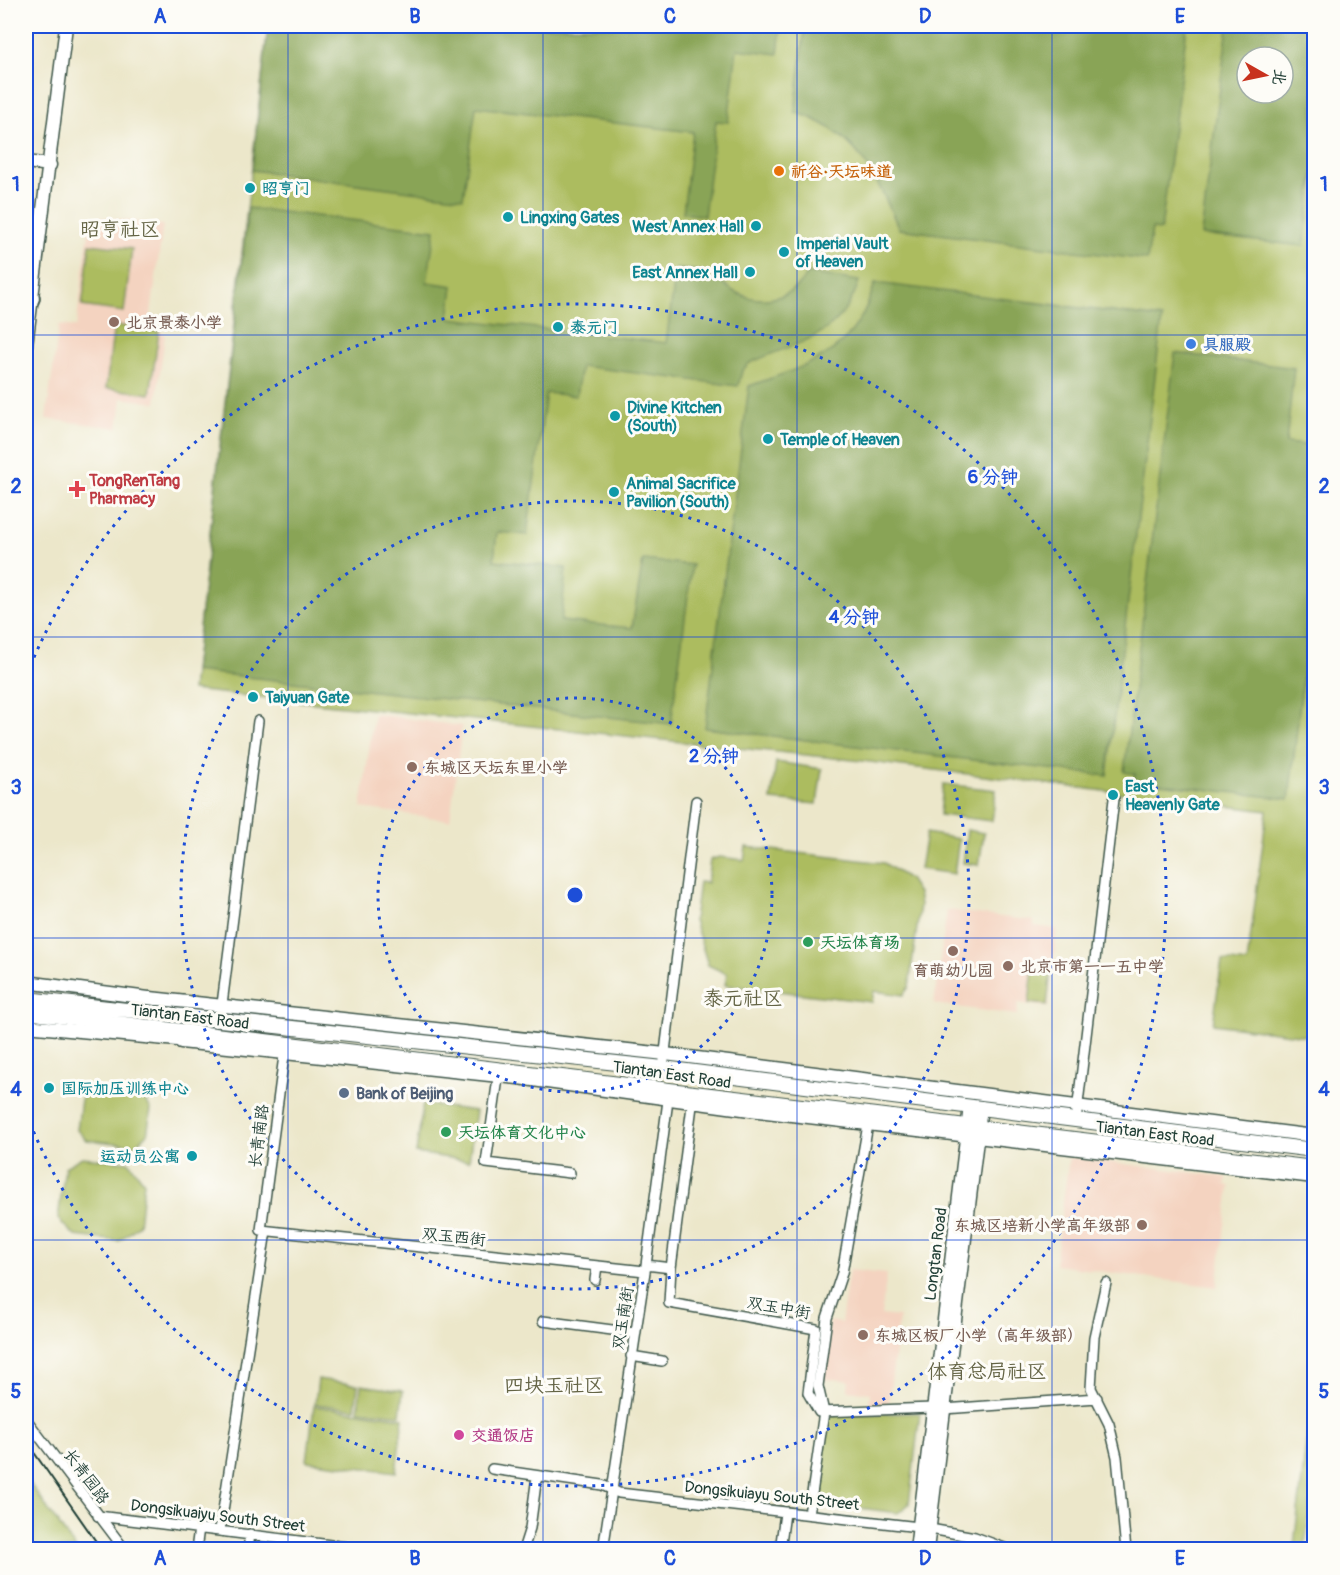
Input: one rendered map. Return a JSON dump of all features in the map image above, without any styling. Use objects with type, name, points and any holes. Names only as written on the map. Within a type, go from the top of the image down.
[{"type":"main road","name":"Tiantan East Road","points":[[26,1006],[220,1020],[664,1061],[975,1106],[1077,1112],[1314,1150]]},
{"type":"main road","name":"Tiantan East Road","points":[[26,1006],[284,1048],[499,1072],[869,1120],[1314,1168]]},
{"type":"street","points":[[26,345],[28,302],[50,165],[66,26]]},
{"type":"street","points":[[26,162],[50,165]]},
{"type":"street","points":[[150,998],[220,1020],[258,721]]},
{"type":"street","points":[[1077,1112],[1114,799]]},
{"type":"street","points":[[664,1061],[696,801]]},
{"type":"street","points":[[26,982],[150,998],[222,1004],[1077,1112],[1314,1136]]},
{"type":"street","points":[[26,1026],[181,1042],[284,1048]]},
{"type":"street","points":[[181,1042],[231,1038]]},
{"type":"street","name":"长青南路","points":[[220,1530],[263,1231],[284,1048]]},
{"type":"street","points":[[499,1072],[486,1163],[570,1173]]},
{"type":"street","name":"双玉南街","points":[[603,1550],[646,1268],[668,1095]]},
{"type":"street","points":[[646,1268],[671,1268],[693,1098]]},
{"type":"street","name":"Longtan Road","points":[[916,1550],[924,1528],[975,1106]]},
{"type":"street","points":[[809,1514],[824,1412],[818,1386],[828,1318],[842,1273],[869,1120]]},
{"type":"street","points":[[972,1132],[1314,1177]]},
{"type":"street","name":"双玉西街","points":[[263,1231],[597,1266],[646,1268]]},
{"type":"street","points":[[595,1280],[597,1266]]},
{"type":"street","name":"双玉中街","points":[[671,1268],[669,1303],[816,1329],[808,1393],[819,1412],[824,1412]]},
{"type":"street","points":[[1106,1283],[1094,1337],[1091,1388],[1109,1424],[1117,1457],[1126,1550]]},
{"type":"street","points":[[543,1321],[635,1333]]},
{"type":"street","points":[[631,1356],[663,1361]]},
{"type":"street","points":[[824,1412],[938,1409],[1097,1398]]},
{"type":"street","name":"长青园路","points":[[26,1419],[124,1550]]},
{"type":"street","points":[[492,1469],[602,1485],[611,1491]]},
{"type":"street","points":[[523,1550],[530,1528],[537,1476]]},
{"type":"street","name":"Dongsikuiayu South Street","points":[[611,1491],[924,1528],[975,1537],[1010,1550]]},
{"type":"street","points":[[780,1550],[785,1513]]},
{"type":"street","name":"Dongsikuaiyu South Street","points":[[98,1516],[250,1534],[320,1546],[370,1550]]},
{"type":"street","points":[[196,1550],[199,1528]]},
{"type":"street","name":"Longtan Road","points":[[924,1528],[927,1550]]},
{"type":"street","points":[[248,1550],[250,1534]]},
{"type":"street","points":[[1314,1543],[1314,1550]]},
{"type":"shaded area","name":"北京景泰小学","points":[[91,216],[163,225],[150,321],[154,322],[155,330],[165,334],[156,403],[122,398],[118,428],[46,419],[59,325],[76,327]]},
{"type":"shaded area","name":"东城区天坛东里小学","points":[[374,714],[462,726],[450,820],[361,808]]},
{"type":"shaded area","name":"北京市第一一五中学","points":[[947,910],[1034,921],[1034,926],[1057,929],[1048,1007],[1018,1003],[1017,1015],[934,1004]]},
{"type":"shaded area","name":"东城区培新小学高年级部","points":[[1069,1157],[1227,1177],[1226,1185],[1230,1186],[1217,1287],[1055,1265]]},
{"type":"shaded area","name":"东城区板厂小学（高年级部）","points":[[849,1270],[887,1274],[881,1315],[899,1317],[888,1408],[869,1406],[870,1393],[848,1390],[849,1380],[821,1379],[830,1321],[841,1323]]},
{"type":"green space","name":"Temple of Heaven","points":[[268,26],[1314,26],[1314,1037],[1213,1024],[1222,960],[1247,963],[1267,811],[862,761],[192,690]]},
{"type":"green space","points":[[268,26],[781,26],[778,54],[737,49],[728,122],[716,121],[704,216],[683,213],[693,132],[476,107],[463,198],[252,170]]},
{"type":"green space","points":[[805,26],[1187,26],[1161,230],[1152,229],[1147,260],[899,229],[881,190],[861,157],[834,131],[816,120],[795,112]]},
{"type":"green space","points":[[1228,26],[1314,26],[1314,169],[1304,246],[1201,235]]},
{"type":"green space","points":[[248,208],[435,230],[427,282],[453,286],[449,318],[666,343],[676,269],[712,274],[735,292],[756,299],[776,298],[785,294],[794,289],[808,273],[859,281],[851,301],[841,316],[815,336],[748,364],[742,371],[738,386],[581,366],[576,396],[546,393],[527,535],[497,532],[494,560],[566,568],[561,621],[632,628],[643,560],[692,565],[671,724],[194,671]]},
{"type":"green space","points":[[90,244],[132,249],[124,312],[82,306]]},
{"type":"green space","points":[[875,283],[1162,318],[1107,776],[705,728],[749,386],[811,363],[843,342],[866,307]]},
{"type":"green space","points":[[114,325],[159,331],[150,394],[106,388]]},
{"type":"green space","points":[[1175,353],[1294,368],[1286,443],[1314,446],[1314,581],[1289,799],[1134,781],[1135,774],[1124,772]]},
{"type":"green space","points":[[776,762],[822,769],[817,804],[771,800]]},
{"type":"green space","points":[[943,784],[996,790],[992,821],[940,815]]},
{"type":"green space","points":[[967,830],[984,833],[979,865],[963,863]]},
{"type":"green space","points":[[926,833],[959,839],[954,874],[920,869]]},
{"type":"green space","name":"天坛体育场","points":[[746,847],[884,863],[909,879],[918,893],[920,905],[909,987],[903,995],[874,991],[872,1002],[725,985],[727,974],[708,965],[694,920],[699,882],[707,883],[710,860],[719,857],[744,860]]},
{"type":"green space","points":[[1033,969],[1051,971],[1047,1005],[1029,1003]]},
{"type":"green space","points":[[92,1089],[142,1095],[151,1109],[147,1135],[135,1145],[86,1140],[77,1130],[81,1099]]},
{"type":"green space","name":"天坛体育文化中心","points":[[423,1104],[476,1111],[469,1161],[416,1153]]},
{"type":"green space","points":[[82,1157],[129,1162],[144,1182],[139,1225],[119,1241],[75,1236],[58,1219],[65,1167]]},
{"type":"green space","points":[[318,1379],[358,1385],[355,1409],[315,1404]]},
{"type":"green space","points":[[1314,1379],[1314,1475],[1305,1547],[1294,1545]]},
{"type":"green space","points":[[361,1385],[403,1391],[400,1415],[358,1410]]},
{"type":"green space","points":[[314,1406],[403,1418],[396,1472],[307,1461]]},
{"type":"green space","points":[[920,1413],[909,1504],[898,1513],[813,1502],[825,1420],[828,1415]]},
{"type":"green space","points":[[26,1478],[76,1549],[26,1549]]},
{"type":"railway","points":[[26,1441],[102,1550]]},
{"type":"place","name":"祈谷·天坛味道","points":[[779,171]]},
{"type":"place","name":"昭亨门","points":[[250,188]]},
{"type":"place","name":"Lingxing Gates","points":[[508,217]]},
{"type":"place","name":"West Annex Hall","points":[[756,226]]},
{"type":"place","name":"Imperial Vault of Heaven","points":[[784,252]]},
{"type":"place","name":"East Annex Hall","points":[[750,272]]},
{"type":"place","name":"北京景泰小学","points":[[114,322]]},
{"type":"place","name":"泰元门","points":[[558,327]]},
{"type":"place","name":"具服殿","points":[[1191,344]]},
{"type":"place","name":"Divine Kitchen (South)","points":[[615,416]]},
{"type":"place","name":"Temple of Heaven","points":[[768,439]]},
{"type":"place","name":"TongRenTang Pharmacy","points":[[77,489]]},
{"type":"place","name":"Animal Sacrifice Pavilion (South)","points":[[614,492]]},
{"type":"place","name":"Taiyuan Gate","points":[[253,697]]},
{"type":"place","name":"东城区天坛东里小学","points":[[412,767]]},
{"type":"place","name":"East Heavenly Gate","points":[[1113,795]]},
{"type":"place","name":"天坛体育场","points":[[808,942]]},
{"type":"place","name":"育萌幼儿园","points":[[953,951]]},
{"type":"place","name":"北京市第一一五中学","points":[[1008,966]]},
{"type":"place","name":"国际加压训练中心","points":[[49,1088]]},
{"type":"place","name":"Bank of Beijing","points":[[344,1093]]},
{"type":"place","name":"天坛体育文化中心","points":[[446,1132]]},
{"type":"place","name":"运动员公寓","points":[[192,1156]]},
{"type":"place","name":"东城区培新小学高年级部","points":[[1142,1225]]},
{"type":"place","name":"东城区板厂小学（高年级部）","points":[[863,1335]]},
{"type":"place","name":"交通饭店","points":[[459,1435]]},
{"type":"district","name":"昭亨社区","points":[[120,229]]},
{"type":"district","name":"泰元社区","points":[[743,998]]},
{"type":"district","name":"体育总局社区","points":[[987,1371]]},
{"type":"district","name":"四块玉社区","points":[[554,1385]]}]
